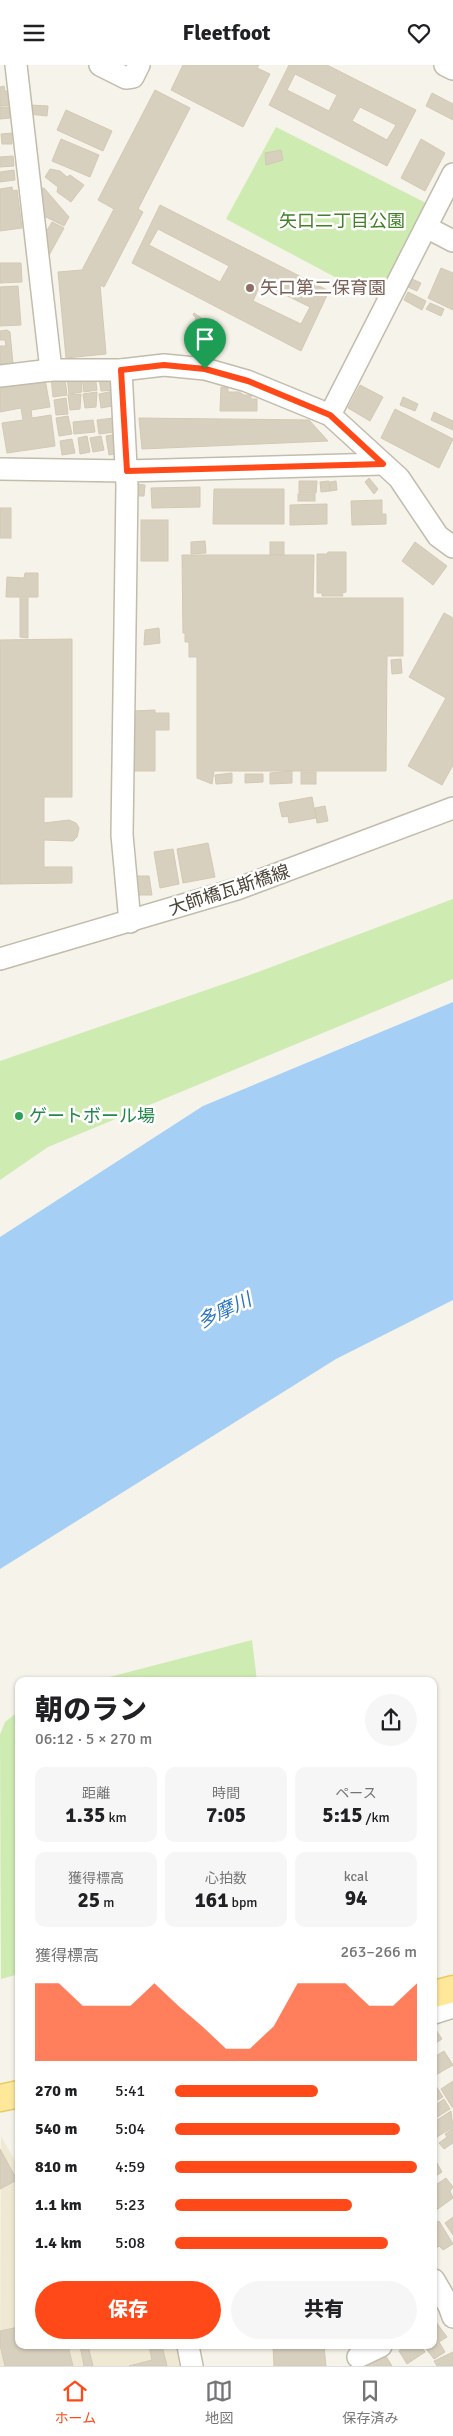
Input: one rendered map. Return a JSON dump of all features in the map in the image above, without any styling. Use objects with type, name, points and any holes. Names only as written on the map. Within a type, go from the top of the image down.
[{"type":"main road","points":[[437,1993],[453,1989]]},
{"type":"main road","points":[[0,2099],[15,2095]]},
{"type":"street","points":[[16,65],[51,369]]},
{"type":"street","points":[[100,65],[126,78],[133,77],[140,65]]},
{"type":"street","points":[[444,65],[453,69]]},
{"type":"street","points":[[330,415],[453,174]]},
{"type":"street","points":[[426,227],[453,241]]},
{"type":"street","points":[[0,376],[51,369],[121,370],[164,365],[205,369],[248,381],[330,415],[399,478],[438,536],[453,547]]},
{"type":"street","points":[[121,370],[127,471],[122,835],[130,921]]},
{"type":"street","points":[[0,469],[127,471],[383,464]]},
{"type":"street","name":"大師橋瓦斯橋線","points":[[0,959],[238,889],[453,808]]},
{"type":"street","points":[[437,2012],[453,2007]]},
{"type":"street","points":[[437,2287],[447,2310]]},
{"type":"street","points":[[189,2349],[192,2366]]},
{"type":"street","points":[[358,2356],[374,2349]]},
{"type":"shaded area","points":[[1,2136],[15,2161],[15,2349],[178,2349],[183,2366],[0,2366]]},
{"type":"green space","name":"矢口二丁目公園","points":[[276,127],[426,203],[378,300],[226,219]]},
{"type":"green space","points":[[453,899],[453,979],[48,1147],[0,1180],[0,1061],[247,976]]},
{"type":"green space","points":[[252,1640],[257,1677],[109,1677]]},
{"type":"green space","points":[[15,1714],[15,1975],[1,1979],[0,1735],[5,1722]]},
{"type":"water","name":"多摩川","points":[[453,1002],[453,1300],[336,1359],[0,1569],[0,1237],[203,1106]]},
{"type":"building","points":[[183,65],[259,65],[257,68],[270,74],[243,127],[171,90]]},
{"type":"building","points":[[289,65],[327,65],[416,110],[387,166],[269,105]],"holes":[[[295,74],[337,95],[329,111],[287,90]],[[360,107],[396,125],[387,140],[352,121]]]},
{"type":"building","points":[[4,86],[5,91],[8,91],[10,105],[0,106],[0,87]]},
{"type":"building","points":[[155,90],[190,108],[138,209],[143,212],[104,287],[100,285],[106,354],[66,358],[58,272],[82,270],[114,209],[98,200]]},
{"type":"building","points":[[432,93],[453,104],[453,120],[426,106]]},
{"type":"building","points":[[30,105],[48,106],[47,116],[29,114]]},
{"type":"building","points":[[0,107],[9,107],[10,118],[0,119]]},
{"type":"building","points":[[66,110],[112,131],[103,151],[57,130]]},
{"type":"building","points":[[12,133],[12,144],[2,144],[1,134]]},
{"type":"building","points":[[61,139],[99,155],[90,177],[52,161]]},
{"type":"building","points":[[421,139],[445,153],[425,191],[401,178]]},
{"type":"building","points":[[281,150],[283,160],[266,165],[265,153]]},
{"type":"building","points":[[13,156],[14,166],[0,167],[0,157]]},
{"type":"building","points":[[50,169],[60,171],[67,177],[70,175],[84,185],[71,202],[57,192],[58,187],[45,177]]},
{"type":"building","points":[[14,170],[15,180],[0,182],[0,172]]},
{"type":"building","points":[[12,187],[13,191],[17,190],[22,228],[0,231],[0,189]]},
{"type":"building","points":[[44,188],[69,217],[64,226],[40,214],[36,189]]},
{"type":"building","points":[[160,205],[329,291],[301,351],[132,263]],"holes":[[[158,229],[229,266],[220,282],[149,245]],[[261,283],[310,307],[301,324],[253,301]]]},
{"type":"building","points":[[52,222],[64,228],[47,259],[43,237]]},
{"type":"building","points":[[0,263],[21,263],[22,282],[0,283]]},
{"type":"building","points":[[441,268],[453,273],[453,310],[428,298]]},
{"type":"building","points":[[412,279],[421,283],[417,291],[408,287]]},
{"type":"building","points":[[18,286],[21,325],[0,326],[0,287]]},
{"type":"building","points":[[408,292],[426,301],[422,310],[404,300]]},
{"type":"building","points":[[430,303],[444,309],[441,316],[426,309]]},
{"type":"building","points":[[194,313],[203,319],[200,326],[194,323],[196,318],[193,315]]},
{"type":"building","points":[[7,330],[10,332],[13,364],[0,365],[0,346],[6,346],[5,340],[0,340],[0,331]]},
{"type":"building","points":[[81,375],[82,392],[69,394],[67,376]]},
{"type":"building","points":[[95,375],[97,390],[84,392],[82,376]]},
{"type":"building","points":[[51,377],[65,379],[67,395],[53,397]]},
{"type":"building","points":[[113,377],[115,390],[101,391],[99,378]]},
{"type":"building","points":[[45,379],[50,407],[31,410],[32,418],[51,415],[55,446],[7,453],[2,423],[23,420],[21,408],[0,412],[0,386]]},
{"type":"building","points":[[360,385],[383,397],[370,421],[348,408]]},
{"type":"building","points":[[221,387],[228,388],[228,392],[239,392],[244,395],[251,395],[251,399],[257,399],[257,411],[220,411]]},
{"type":"building","points":[[114,391],[116,401],[112,406],[101,408],[99,394]]},
{"type":"building","points":[[97,392],[96,407],[85,408],[83,394]]},
{"type":"building","points":[[81,394],[80,409],[70,410],[68,395]]},
{"type":"building","points":[[403,397],[418,404],[415,411],[400,405]]},
{"type":"building","points":[[66,398],[68,414],[56,415],[54,400]]},
{"type":"building","points":[[395,409],[453,439],[439,468],[381,438]]},
{"type":"building","points":[[434,412],[453,421],[453,430],[431,420]]},
{"type":"building","points":[[68,416],[72,434],[59,436],[56,418]]},
{"type":"building","points":[[114,418],[115,432],[99,434],[97,420]]},
{"type":"building","points":[[139,418],[309,420],[328,441],[142,449]]},
{"type":"building","points":[[93,420],[95,432],[74,434],[73,422]]},
{"type":"building","points":[[117,434],[120,453],[109,455],[106,436]]},
{"type":"building","points":[[87,436],[90,452],[80,454],[78,438]]},
{"type":"building","points":[[101,436],[104,450],[93,452],[90,438]]},
{"type":"building","points":[[72,439],[75,453],[62,455],[60,441]]},
{"type":"building","points":[[369,478],[378,489],[374,494],[365,482]]},
{"type":"building","points":[[299,481],[317,481],[316,493],[299,493]]},
{"type":"building","points":[[329,481],[330,491],[321,492],[320,482]]},
{"type":"building","points":[[336,481],[337,490],[330,491],[330,482]]},
{"type":"building","points":[[135,484],[145,485],[144,496],[134,496]]},
{"type":"building","points":[[200,487],[200,507],[152,508],[151,488]]},
{"type":"building","points":[[214,489],[284,489],[284,524],[213,524]]},
{"type":"building","points":[[298,494],[315,494],[315,501],[298,501]]},
{"type":"building","points":[[382,500],[382,514],[386,514],[386,524],[352,525],[351,501]]},
{"type":"building","points":[[327,504],[327,524],[290,525],[290,505]]},
{"type":"building","points":[[0,508],[11,508],[11,538],[0,538]]},
{"type":"building","points":[[141,520],[168,520],[168,561],[141,561]]},
{"type":"building","points":[[205,541],[206,553],[191,554],[191,542]]},
{"type":"building","points":[[270,542],[284,542],[284,555],[270,555]]},
{"type":"building","points":[[415,542],[447,566],[433,585],[402,561]]},
{"type":"building","points":[[328,552],[346,552],[346,592],[342,593],[343,596],[322,596],[322,593],[317,593],[317,554],[327,554]]},
{"type":"building","points":[[182,555],[314,555],[313,598],[403,598],[403,656],[387,656],[386,771],[214,771],[212,784],[197,778],[197,657],[189,657],[189,642],[185,642],[185,633],[183,633]]},
{"type":"building","points":[[25,573],[38,573],[38,597],[28,597],[28,638],[20,637],[20,597],[6,597],[7,577],[24,578]]},
{"type":"building","points":[[444,613],[453,618],[453,765],[442,785],[408,766],[446,698],[409,677]]},
{"type":"building","points":[[159,628],[160,643],[144,645],[145,630]]},
{"type":"building","points":[[72,639],[72,797],[44,797],[44,823],[69,820],[76,823],[79,828],[77,837],[73,841],[44,840],[44,867],[72,867],[72,883],[0,884],[0,640]]},
{"type":"building","points":[[401,659],[402,673],[392,674],[391,660]]},
{"type":"building","points":[[155,710],[155,713],[169,713],[169,730],[155,730],[155,771],[134,771],[133,711]]},
{"type":"building","points":[[292,771],[292,783],[270,784],[270,773]]},
{"type":"building","points":[[301,772],[316,772],[316,784],[301,784]]},
{"type":"building","points":[[232,773],[232,783],[216,784],[215,775]]},
{"type":"building","points":[[245,774],[263,774],[263,782],[245,783]]},
{"type":"building","points":[[312,797],[316,818],[289,823],[288,816],[282,817],[279,803]]},
{"type":"building","points":[[325,806],[328,821],[317,823],[315,808]]},
{"type":"building","points":[[208,843],[215,877],[183,883],[177,849]]},
{"type":"building","points":[[173,849],[179,884],[160,888],[154,852]]},
{"type":"building","points":[[134,876],[149,876],[152,895],[134,895]]},
{"type":"building","points":[[437,2032],[442,2039],[437,2042]]},
{"type":"building","points":[[444,2051],[453,2065],[437,2074],[437,2055]]},
{"type":"building","points":[[453,2081],[453,2107],[452,2107],[441,2089]]},
{"type":"building","points":[[437,2088],[443,2097],[437,2100]]},
{"type":"building","points":[[444,2099],[450,2109],[437,2117],[437,2104]]},
{"type":"building","points":[[451,2111],[453,2127],[437,2137],[437,2120]]},
{"type":"building","points":[[453,2128],[453,2143],[444,2149],[439,2143],[447,2137],[445,2134]]},
{"type":"building","points":[[0,2149],[15,2176],[15,2181],[0,2189]]},
{"type":"building","points":[[437,2163],[442,2172],[437,2175]]},
{"type":"building","points":[[446,2178],[453,2187],[450,2191],[453,2198],[437,2210],[437,2184]]},
{"type":"building","points":[[453,2217],[453,2235],[445,2223]]},
{"type":"building","points":[[439,2221],[453,2244],[443,2250],[439,2246],[437,2248],[437,2222]]},
{"type":"building","points":[[437,2323],[447,2337],[439,2342],[445,2352],[434,2359],[426,2349],[437,2349]]},
{"type":"building","points":[[15,2328],[15,2349],[69,2349],[73,2366],[5,2366],[0,2345],[0,2331]]},
{"type":"building","points":[[81,2349],[89,2349],[93,2366],[84,2366]]},
{"type":"building","points":[[150,2349],[163,2349],[167,2366],[129,2366],[152,2360]]},
{"type":"building","points":[[273,2349],[324,2349],[326,2366],[274,2366]]},
{"type":"building","points":[[401,2349],[423,2349],[425,2352],[407,2364],[399,2351]]},
{"type":"building","points":[[453,2352],[453,2366],[437,2366],[434,2361]]},
{"type":"building","points":[[384,2353],[392,2366],[365,2365]]},
{"type":"place","name":"矢口第二保育園","points":[[250,288]]},
{"type":"place","name":"ゲートボール場","points":[[19,1116]]},
{"type":"route","points":[[164,365],[205,369],[248,381],[330,415],[383,464],[127,471],[121,370],[164,365]]}]
